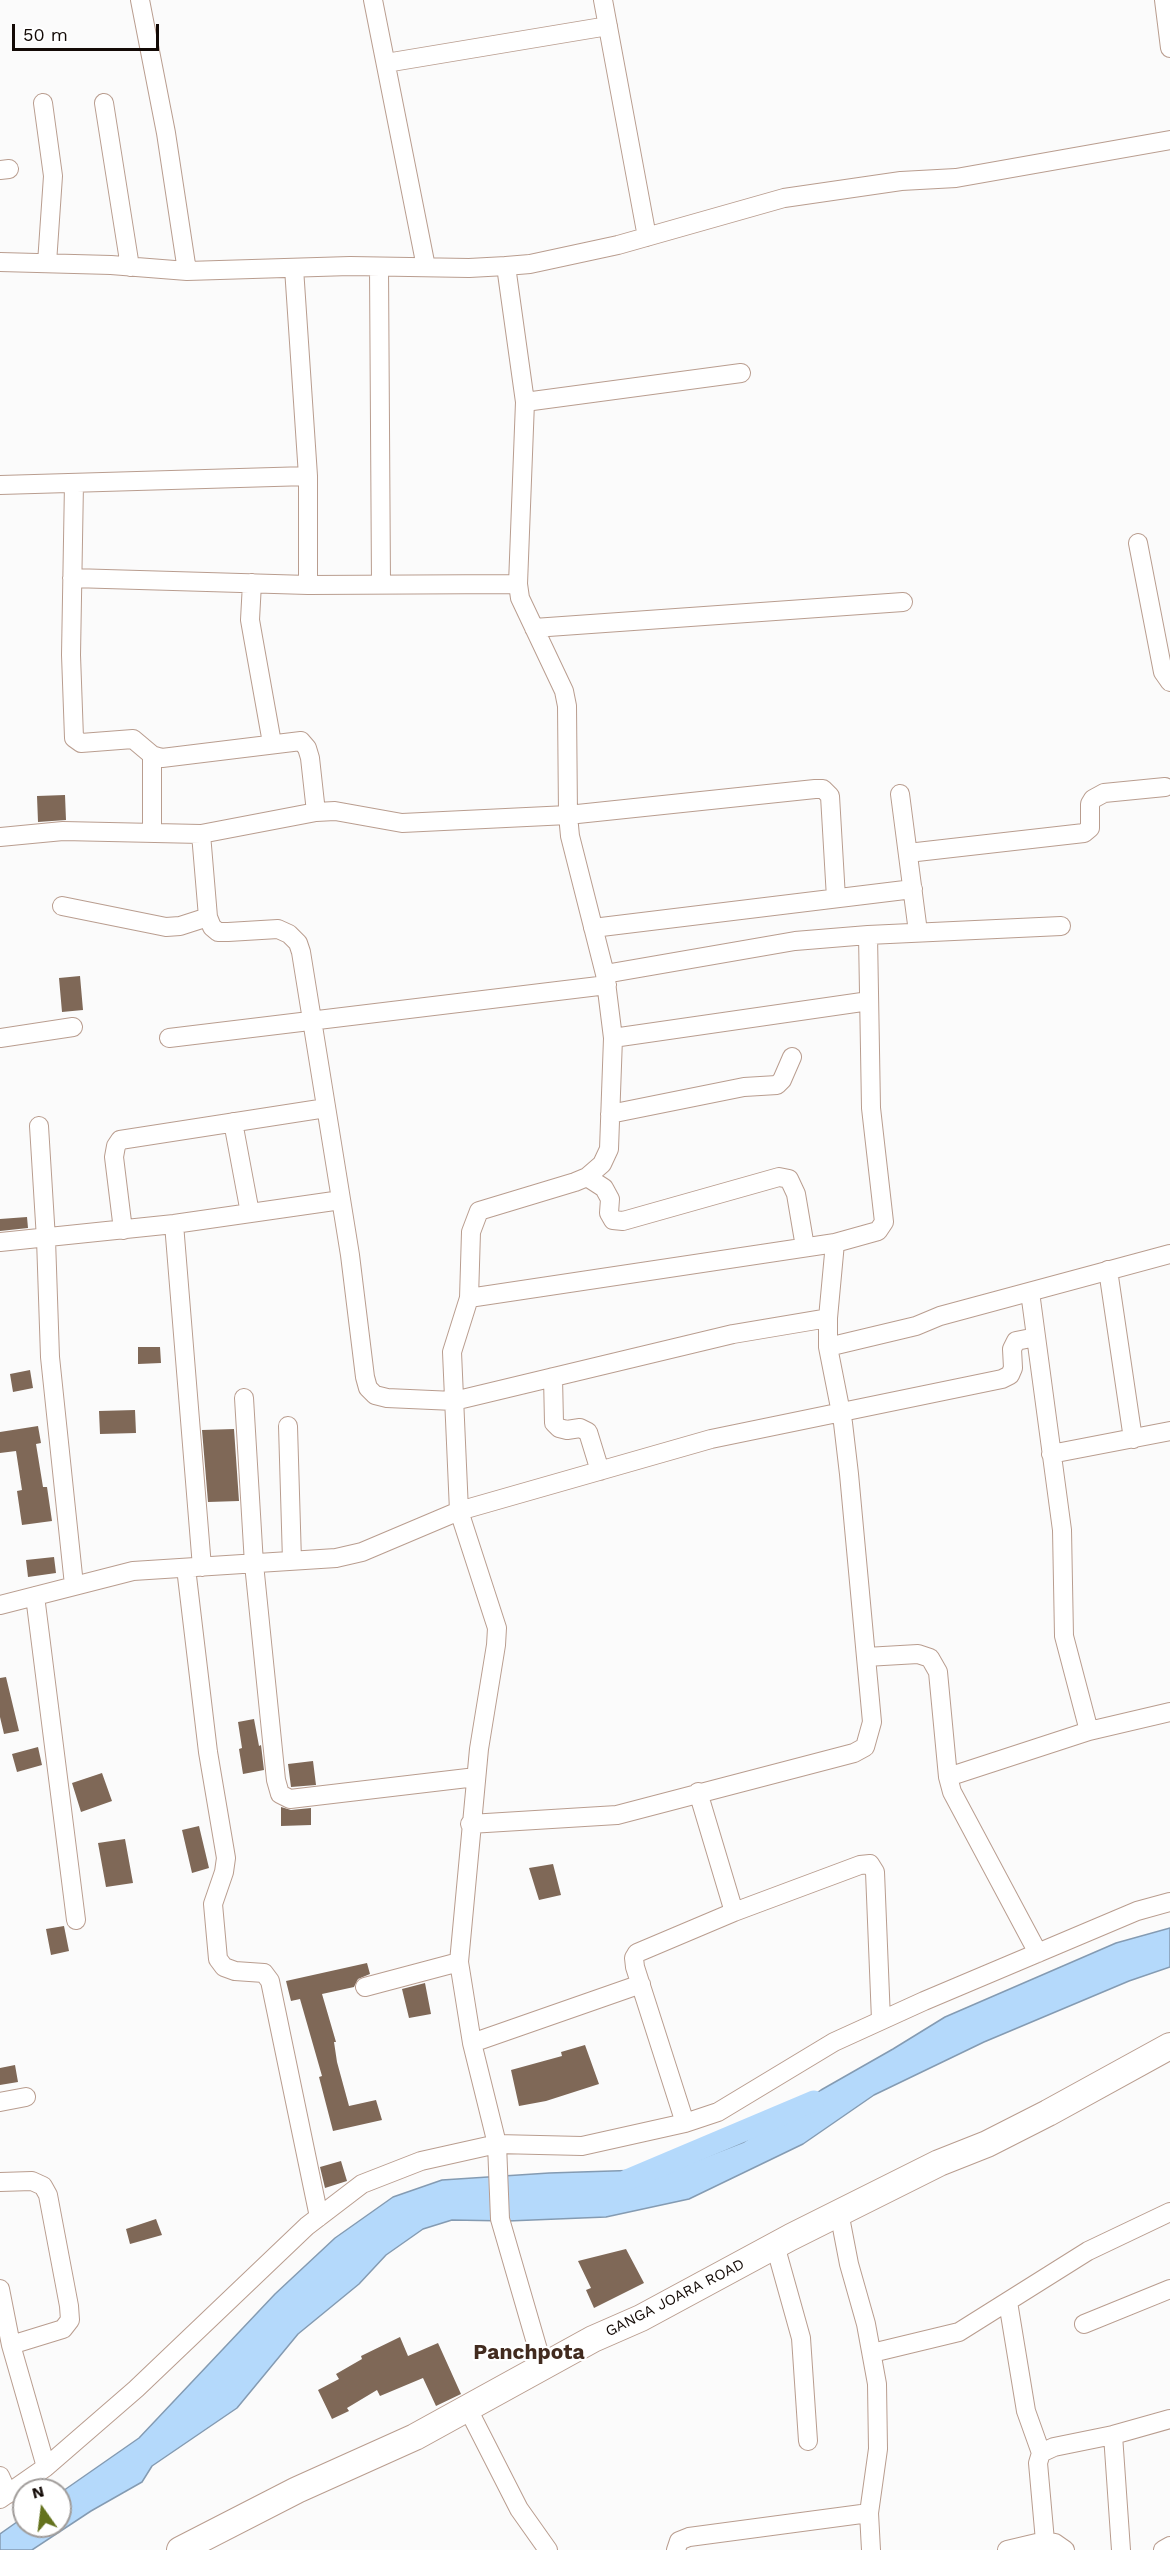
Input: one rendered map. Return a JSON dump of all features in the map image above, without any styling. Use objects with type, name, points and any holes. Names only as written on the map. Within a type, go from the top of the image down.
[{"type":"main road","name":"GANGA JOARA ROAD","points":[[180,2550],[213,2542],[297,2490],[415,2437],[593,2339],[641,2319],[839,2212],[939,2163],[987,2144],[1170,2046]]},
{"type":"street","points":[[140,0],[166,133],[187,271]]},
{"type":"street","points":[[373,0],[426,267]]},
{"type":"street","points":[[603,0],[647,237]]},
{"type":"street","points":[[1164,0],[1170,48]]},
{"type":"street","points":[[386,63],[608,26]]},
{"type":"street","points":[[43,103],[52,176],[47,263]]},
{"type":"street","points":[[104,103],[130,267]]},
{"type":"street","points":[[0,262],[187,271],[506,266],[564,257],[647,237],[784,198],[902,181],[956,177],[1170,140]]},
{"type":"street","points":[[506,266],[525,402],[518,584],[520,598],[564,691],[567,706],[570,836],[606,980],[613,1038],[609,1149],[602,1164],[587,1177],[479,1211],[471,1232],[469,1298],[452,1352],[459,1511],[497,1628],[470,1824],[459,1962],[472,2043],[498,2151],[500,2219],[543,2367]]},
{"type":"street","points":[[294,268],[308,476],[308,585]]},
{"type":"street","points":[[379,268],[381,585]]},
{"type":"street","points":[[525,402],[741,373]]},
{"type":"street","points":[[0,486],[308,476]]},
{"type":"street","points":[[74,483],[71,655],[74,738],[81,743],[133,739],[152,755],[171,757],[301,741],[307,748],[316,812]]},
{"type":"street","points":[[1138,543],[1163,672],[1170,682]]},
{"type":"street","points":[[72,578],[308,585],[518,584]]},
{"type":"street","points":[[252,583],[251,628],[272,743]]},
{"type":"street","points":[[534,628],[903,602]]},
{"type":"street","points":[[152,755],[152,834]]},
{"type":"street","points":[[908,853],[1084,833],[1090,828],[1090,804],[1093,799],[1104,793],[1165,787]]},
{"type":"street","points":[[0,837],[63,831],[201,834],[316,812],[353,813],[402,823],[568,815],[824,789],[830,796],[836,898]]},
{"type":"street","points":[[900,794],[918,932]]},
{"type":"street","points":[[201,834],[208,917],[212,927],[218,932],[278,929],[290,934],[298,943],[301,952],[341,1200],[368,1388],[375,1395],[387,1398],[454,1401],[755,1329],[828,1318]]},
{"type":"street","points":[[593,928],[913,889]]},
{"type":"street","points":[[63,906],[166,927],[180,926],[208,917]]},
{"type":"street","points":[[170,1038],[606,980],[795,941],[918,932],[1061,926]]},
{"type":"street","points":[[469,1298],[835,1243],[878,1231],[884,1222],[871,1108],[868,935]]},
{"type":"street","points":[[613,1038],[869,1001]]},
{"type":"street","points":[[0,1038],[73,1027]]},
{"type":"street","points":[[610,1114],[744,1087],[777,1085],[782,1080],[792,1057]]},
{"type":"street","points":[[123,1230],[114,1157],[120,1140],[326,1108]]},
{"type":"street","points":[[233,1122],[250,1213]]},
{"type":"street","points":[[39,1126],[50,1357],[74,1585]]},
{"type":"street","points":[[587,1177],[604,1188],[610,1199],[609,1213],[613,1220],[623,1221],[779,1177],[789,1179],[796,1194],[805,1247]]},
{"type":"street","points":[[0,1242],[174,1224],[341,1200]]},
{"type":"street","points":[[174,1224],[194,1568],[208,1752],[226,1858],[224,1872],[213,1904],[218,1959],[224,1967],[235,1971],[264,1973],[270,1981],[319,2217]]},
{"type":"street","points":[[470,1824],[617,1815],[854,1753],[865,1747],[872,1722],[866,1657],[849,1474],[841,1413],[828,1347],[828,1318],[835,1243]]},
{"type":"street","points":[[828,1347],[916,1326],[940,1316],[1170,1254]]},
{"type":"street","points":[[1108,1270],[1133,1439]]},
{"type":"street","points":[[1030,1292],[1062,1530],[1064,1636],[1089,1731]]},
{"type":"street","points":[[0,1605],[133,1571],[336,1558],[362,1552],[459,1511],[711,1439],[1002,1379],[1010,1375],[1013,1368],[1012,1349],[1016,1341],[1036,1337]]},
{"type":"street","points":[[553,1377],[554,1424],[567,1430],[580,1428],[588,1432],[600,1471]]},
{"type":"street","points":[[244,1398],[254,1564],[276,1780],[280,1794],[290,1798],[476,1778]]},
{"type":"street","points":[[288,1426],[292,1561]]},
{"type":"street","points":[[1051,1454],[1170,1431]]},
{"type":"street","points":[[35,1596],[76,1920]]},
{"type":"street","points":[[866,1657],[918,1654],[930,1659],[938,1672],[948,1777],[960,1810],[1038,1953]]},
{"type":"street","points":[[948,1777],[1089,1731],[1170,1712]]},
{"type":"street","points":[[698,1792],[734,1912]]},
{"type":"street","points":[[685,2123],[641,1984],[634,1958],[637,1953],[734,1912],[860,1864],[870,1864],[875,1872],[881,2020]]},
{"type":"street","points":[[0,2476],[4,2496],[46,2468],[136,2389],[319,2217],[362,2184],[421,2161],[498,2151],[582,2146],[685,2123],[717,2112],[834,2042],[881,2020],[1137,1911],[1170,1902]]},
{"type":"street","points":[[365,1987],[459,1962]]},
{"type":"street","points":[[472,2043],[641,1984]]},
{"type":"street","points":[[0,2102],[26,2097]]},
{"type":"street","points":[[0,2182],[32,2181],[44,2186],[48,2195],[70,2320],[63,2329],[11,2345]]},
{"type":"street","points":[[839,2212],[872,2353],[877,2384],[878,2449],[869,2513],[871,2550]]},
{"type":"street","points":[[872,2353],[946,2337],[965,2329],[1088,2251],[1170,2212]]},
{"type":"street","points":[[775,2245],[801,2338],[808,2441]]},
{"type":"street","points":[[0,2289],[11,2345],[46,2468]]},
{"type":"street","points":[[1084,2324],[1170,2289]]},
{"type":"street","points":[[1008,2302],[1026,2411],[1041,2453],[1038,2463],[1045,2541]]},
{"type":"street","points":[[468,2409],[519,2509],[548,2550]]},
{"type":"street","points":[[1041,2453],[1054,2447],[1113,2435],[1170,2419]]},
{"type":"street","points":[[1113,2435],[1121,2550]]},
{"type":"street","points":[[676,2550],[679,2541],[689,2537],[869,2513]]},
{"type":"street","points":[[1007,2550],[1045,2541],[1055,2542],[1065,2550]]},
{"type":"street","points":[[1163,2550],[1170,2546]]},
{"type":"water","points":[[1170,1928],[1170,1967],[1129,1981],[984,2042],[874,2095],[803,2144],[689,2199],[606,2217],[508,2221],[452,2220],[423,2229],[386,2255],[359,2284],[298,2334],[237,2408],[152,2466],[142,2482],[72,2524],[72,2485],[139,2438],[275,2294],[335,2238],[393,2197],[442,2180],[549,2173],[674,2169],[744,2142],[821,2090],[945,2017],[1116,1943]]},
{"type":"water","points":[[12,2526],[12,2538],[50,2538],[32,2550],[0,2550],[0,2534]]},
{"type":"building","points":[[65,795],[66,820],[38,822],[37,796]]},
{"type":"building","points":[[80,976],[83,1010],[62,1012],[59,978]]},
{"type":"building","points":[[27,1217],[28,1228],[0,1231],[0,1219]]},
{"type":"building","points":[[138,1347],[160,1347],[161,1363],[138,1364]]},
{"type":"building","points":[[30,1370],[33,1388],[13,1392],[10,1374]]},
{"type":"building","points":[[135,1410],[136,1433],[100,1434],[99,1411]]},
{"type":"building","points":[[38,1426],[41,1443],[36,1444],[43,1487],[47,1487],[52,1521],[22,1525],[17,1491],[22,1490],[16,1451],[0,1453],[0,1432]]},
{"type":"building","points":[[234,1429],[239,1501],[208,1502],[202,1430]]},
{"type":"building","points":[[54,1557],[56,1573],[28,1577],[26,1560]]},
{"type":"building","points":[[6,1677],[19,1731],[4,1734],[0,1717],[0,1678]]},
{"type":"building","points":[[254,1719],[259,1746],[261,1745],[264,1770],[243,1774],[238,1722]]},
{"type":"building","points":[[38,1747],[42,1765],[17,1772],[12,1754]]},
{"type":"building","points":[[313,1761],[316,1785],[291,1787],[288,1764]]},
{"type":"building","points":[[102,1773],[112,1801],[81,1812],[72,1783]]},
{"type":"building","points":[[281,1807],[291,1810],[311,1808],[311,1825],[281,1826]]},
{"type":"building","points":[[199,1826],[209,1868],[192,1873],[182,1830]]},
{"type":"building","points":[[125,1839],[133,1883],[106,1887],[98,1843]]},
{"type":"building","points":[[553,1864],[561,1895],[539,1900],[529,1868]]},
{"type":"building","points":[[64,1926],[69,1951],[51,1955],[46,1929]]},
{"type":"building","points":[[367,1963],[370,1974],[358,1979],[354,1987],[322,1994],[336,2042],[334,2042],[337,2062],[349,2106],[376,2100],[382,2120],[333,2131],[319,2077],[322,2076],[300,1999],[291,2001],[286,1981]]},
{"type":"building","points":[[425,1983],[431,2014],[409,2018],[402,1989]]},
{"type":"building","points":[[585,2045],[599,2084],[546,2101],[519,2106],[511,2070],[562,2056],[561,2052]]},
{"type":"building","points":[[15,2065],[18,2082],[0,2085],[0,2068]]},
{"type":"building","points":[[341,2161],[347,2181],[325,2188],[320,2167]]},
{"type":"building","points":[[156,2219],[162,2235],[130,2244],[126,2229]]},
{"type":"building","points":[[626,2249],[644,2283],[594,2308],[586,2290],[591,2288],[578,2261]]},
{"type":"building","points":[[400,2337],[408,2356],[438,2343],[461,2394],[436,2406],[423,2378],[380,2396],[377,2390],[347,2408],[349,2411],[332,2419],[318,2390],[339,2379],[336,2374],[362,2359],[361,2356]]},
{"type":"waterway","points":[[627,2180],[814,2101]]},
{"type":"district","name":"Panchpota","points":[[529,2353]]}]
